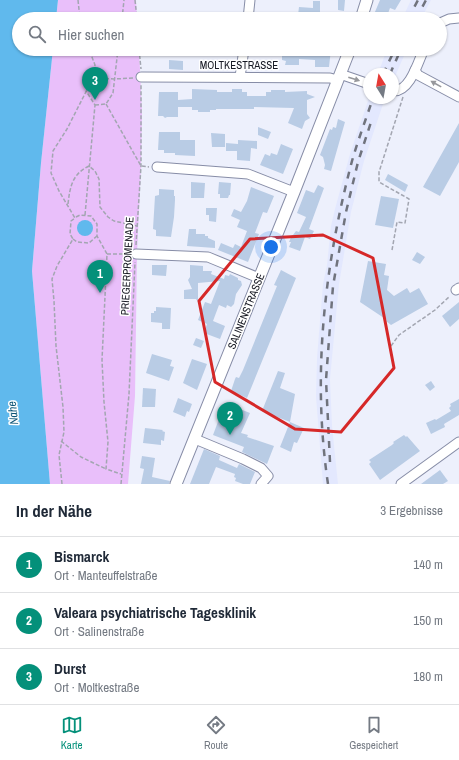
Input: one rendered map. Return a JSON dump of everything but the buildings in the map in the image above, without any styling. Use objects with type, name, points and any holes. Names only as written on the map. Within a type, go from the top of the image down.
[{"type":"main road","points":[[364,12],[368,0]]},
{"type":"main road","name":"SALINENSTRASSE","points":[[176,484],[294,192],[347,56]]},
{"type":"street","points":[[249,12],[250,0]]},
{"type":"street","points":[[447,20],[459,18]]},
{"type":"street","points":[[240,78],[243,56]]},
{"type":"street","points":[[399,89],[408,83],[421,56]]},
{"type":"street","points":[[415,70],[418,75],[459,97]]},
{"type":"street","name":"MOLTKESTRASSE","points":[[141,77],[338,77],[363,83]]},
{"type":"street","points":[[157,167],[248,174],[294,192]]},
{"type":"street","points":[[136,254],[208,257],[259,278]]},
{"type":"street","points":[[195,439],[244,458],[261,468],[268,476],[261,484]]},
{"type":"street","points":[[402,484],[459,442]]},
{"type":"path","points":[[78,0],[79,12]]},
{"type":"path","points":[[123,12],[124,0]]},
{"type":"path","points":[[135,0],[136,12]]},
{"type":"path","points":[[75,218],[59,191],[51,173],[53,151],[67,129],[93,78],[95,65],[92,56]]},
{"type":"path","points":[[106,104],[113,93],[117,56]]},
{"type":"path","name":"PRIEGERPROMENADE","points":[[121,484],[142,166],[142,112],[140,56]]},
{"type":"path","points":[[93,78],[114,79],[141,77]]},
{"type":"path","points":[[85,216],[95,105],[86,91]]},
{"type":"path","points":[[392,250],[397,222],[405,223],[409,199],[380,182],[379,172],[402,102],[403,98],[399,93]]},
{"type":"path","points":[[106,104],[142,166]]},
{"type":"path","points":[[95,105],[106,104]]},
{"type":"path","points":[[68,204],[71,185],[80,170],[89,166]]},
{"type":"path","points":[[89,166],[95,171],[99,179],[100,207],[108,217],[114,221],[138,226]]},
{"type":"path","points":[[97,236],[89,243],[78,242],[70,234],[71,221],[80,215],[91,216],[97,224],[97,236],[107,254],[102,360],[108,442],[106,469]]},
{"type":"path","points":[[62,484],[59,455],[64,432],[63,407],[56,346],[52,279],[57,266],[73,238]]},
{"type":"path","points":[[107,254],[136,254]]},
{"type":"path","points":[[391,346],[399,335],[435,310],[457,289]]},
{"type":"path","points":[[61,441],[81,457],[106,469],[121,474]]},
{"type":"highlighted area","points":[[323,235],[373,258],[394,368],[341,432],[295,429],[215,382],[199,301],[250,239]]},
{"type":"shaded area","points":[[58,0],[136,0],[137,12],[57,12]]},
{"type":"shaded area","points":[[411,0],[431,0],[425,12],[405,12]]},
{"type":"shaded area","points":[[52,56],[139,56],[142,112],[137,254],[135,396],[128,484],[50,484],[32,271]]},
{"type":"shaded area","points":[[384,56],[404,56],[399,68],[380,68]]},
{"type":"shaded area","points":[[367,104],[383,104],[364,161],[351,212],[339,284],[330,379],[332,426],[338,484],[323,484],[316,397],[317,358],[323,284],[327,265],[331,226],[350,154]]},
{"type":"water","name":"Nahe","points":[[0,0],[58,0],[57,12],[12,12],[12,56],[52,56],[32,271],[50,484],[0,484]]},
{"type":"water","points":[[82,220],[88,220],[93,225],[91,234],[88,236],[82,236],[77,231],[77,225]]},
{"type":"railway","points":[[412,12],[418,0]]},
{"type":"railway","points":[[420,12],[426,0]]},
{"type":"railway","points":[[386,68],[392,56]]},
{"type":"railway","points":[[393,68],[398,56]]},
{"type":"railway","points":[[328,484],[323,443],[321,403],[321,362],[328,281],[342,201],[359,137],[371,104]]},
{"type":"railway","points":[[330,462],[326,380],[333,286],[346,212],[358,162],[372,119]]},
{"type":"place","name":"Durst","points":[[95,100]]},
{"type":"place","name":"Bismarck","points":[[100,293]]},
{"type":"place","name":"Valeara psychiatrische Tagesklinik","points":[[230,435]]}]
